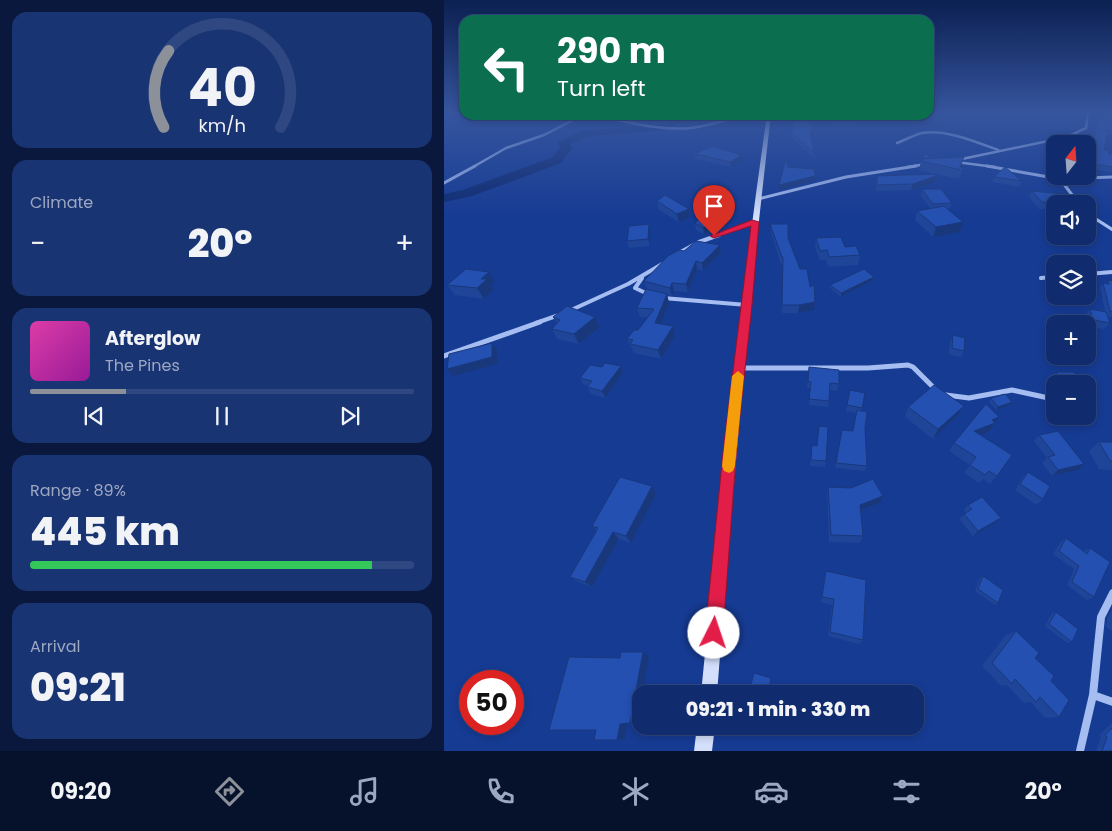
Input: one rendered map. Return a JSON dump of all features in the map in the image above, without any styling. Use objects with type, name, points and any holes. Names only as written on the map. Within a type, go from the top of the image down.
[{"type":"main road","points":[[710,685],[739,368],[765,147]]},
{"type":"main road","points":[[703,751],[705,735]]},
{"type":"street","points":[[444,183],[512,147]]},
{"type":"street","points":[[989,147],[998,150]]},
{"type":"street","points":[[1014,147],[953,162],[990,166],[1046,177]]},
{"type":"street","points":[[758,199],[846,177],[928,164]]},
{"type":"street","points":[[1096,178],[1112,177]]},
{"type":"street","points":[[1064,185],[1072,195]]},
{"type":"street","points":[[1096,219],[1112,230]]},
{"type":"street","points":[[444,356],[576,308],[628,284],[699,242],[755,222]]},
{"type":"street","points":[[652,270],[635,288],[638,291],[653,296]]},
{"type":"street","points":[[1096,273],[1112,272]]},
{"type":"street","points":[[1041,278],[1046,278]]},
{"type":"street","points":[[660,297],[715,304],[747,305]]},
{"type":"street","points":[[739,368],[868,368],[908,365],[913,367],[937,390],[953,397],[974,398],[1008,390],[1046,398]]},
{"type":"street","points":[[1080,751],[1093,695],[1101,617],[1112,593]]},
{"type":"street","points":[[1093,695],[1112,702]]},
{"type":"building","points":[[710,147],[715,147],[742,155],[731,162],[695,154]]},
{"type":"building","points":[[807,147],[813,147],[814,153]]},
{"type":"building","points":[[1096,147],[1105,147],[1104,150],[1109,150],[1109,155],[1113,153],[1113,167],[1096,165]]},
{"type":"building","points":[[925,154],[932,158],[923,158]]},
{"type":"building","points":[[964,157],[960,167],[963,168],[962,170],[921,161],[922,159]]},
{"type":"building","points":[[786,158],[788,167],[814,169],[815,176],[779,185]]},
{"type":"building","points":[[1005,167],[1022,181],[994,177]]},
{"type":"building","points":[[936,174],[936,176],[913,184],[877,185],[877,176]]},
{"type":"building","points":[[922,189],[941,189],[952,203],[933,204]]},
{"type":"building","points":[[1032,191],[1076,195],[1046,195],[1046,202],[1042,202]]},
{"type":"building","points":[[665,195],[689,209],[677,214],[657,201]]},
{"type":"building","points":[[720,198],[735,201],[715,222],[703,228],[695,223]]},
{"type":"building","points":[[944,206],[963,222],[936,227],[917,211]]},
{"type":"building","points":[[649,224],[648,239],[627,241],[629,226]]},
{"type":"building","points":[[770,224],[788,224],[788,238],[800,269],[807,269],[810,287],[814,285],[815,302],[799,305],[782,305],[783,257]]},
{"type":"building","points":[[841,237],[845,247],[856,246],[860,255],[829,257],[827,250],[820,251],[816,238]]},
{"type":"building","points":[[696,241],[720,245],[702,263],[696,261],[686,284],[672,283],[670,288],[644,281],[668,256],[679,250],[684,251]]},
{"type":"building","points":[[466,269],[489,272],[481,279],[487,279],[477,288],[447,285]]},
{"type":"building","points":[[864,269],[874,277],[841,293],[830,285]]},
{"type":"building","points":[[1108,280],[1113,281],[1113,312],[1110,311],[1103,283],[1109,284]]},
{"type":"building","points":[[646,289],[667,294],[655,323],[673,326],[658,350],[630,344],[633,340],[627,339],[634,330],[638,330],[654,309],[637,308]]},
{"type":"building","points":[[567,306],[595,317],[574,334],[552,329],[560,320],[553,317]]},
{"type":"building","points":[[1090,309],[1106,312],[1110,323],[1096,321],[1096,315],[1092,315]]},
{"type":"building","points":[[953,335],[965,338],[964,351],[952,348]]},
{"type":"building","points":[[492,343],[492,357],[447,369],[449,354]]},
{"type":"building","points":[[605,363],[621,366],[602,391],[587,387],[592,381],[580,378],[590,365],[602,367]]},
{"type":"building","points":[[809,367],[839,370],[839,384],[830,383],[829,401],[809,399],[811,382],[808,381]]},
{"type":"building","points":[[1056,372],[1074,372],[1076,375],[1058,375]]},
{"type":"building","points":[[934,385],[964,406],[938,429],[908,407]]},
{"type":"building","points":[[850,390],[865,393],[862,408],[847,405]]},
{"type":"building","points":[[1005,394],[1012,402],[998,407],[991,398]]},
{"type":"building","points":[[986,404],[999,417],[992,420],[995,423],[974,431],[1012,455],[997,476],[989,471],[985,475],[970,465],[976,457],[954,443]]},
{"type":"building","points":[[857,410],[867,412],[865,428],[867,466],[836,463],[842,430],[853,431]]},
{"type":"building","points":[[819,426],[828,427],[826,461],[811,460],[812,445],[817,446]]},
{"type":"building","points":[[1058,431],[1084,464],[1058,470],[1048,457],[1055,455],[1039,435]]},
{"type":"building","points":[[1099,442],[1113,442],[1113,461],[1110,461]]},
{"type":"building","points":[[1028,472],[1050,486],[1043,499],[1020,484]]},
{"type":"building","points":[[620,477],[652,486],[626,536],[613,532],[585,582],[570,577],[598,528],[592,526]]},
{"type":"building","points":[[873,479],[883,496],[860,505],[863,536],[831,535],[828,487],[851,488]]},
{"type":"building","points":[[982,497],[1001,518],[978,531],[964,514],[972,509],[968,505]]},
{"type":"building","points":[[1066,538],[1087,554],[1090,548],[1110,562],[1094,597],[1072,582],[1079,566],[1059,551]]},
{"type":"building","points":[[826,571],[866,580],[863,640],[830,632],[834,599],[822,597]]},
{"type":"building","points":[[983,576],[1003,590],[998,603],[978,589]]},
{"type":"building","points":[[1056,612],[1078,629],[1072,642],[1049,624]]},
{"type":"building","points":[[1016,631],[1039,653],[1035,658],[1054,676],[1051,681],[1069,700],[1059,717],[1040,697],[1036,702],[1015,679],[1012,684],[992,663]]},
{"type":"building","points":[[621,652],[643,652],[637,685],[632,685],[630,723],[620,724],[617,740],[594,740],[596,730],[549,730],[569,657],[620,658]]},
{"type":"building","points":[[754,673],[771,678],[770,685],[751,685]]},
{"type":"building","points":[[1113,727],[1113,751],[1102,751],[1107,737],[1105,735]]},
{"type":"waterway","points":[[444,198],[467,193],[557,160],[566,147]]},
{"type":"slow traffic","points":[[729,466],[738,376]]},
{"type":"route","points":[[714,236],[755,222],[731,443],[714,633]]}]
